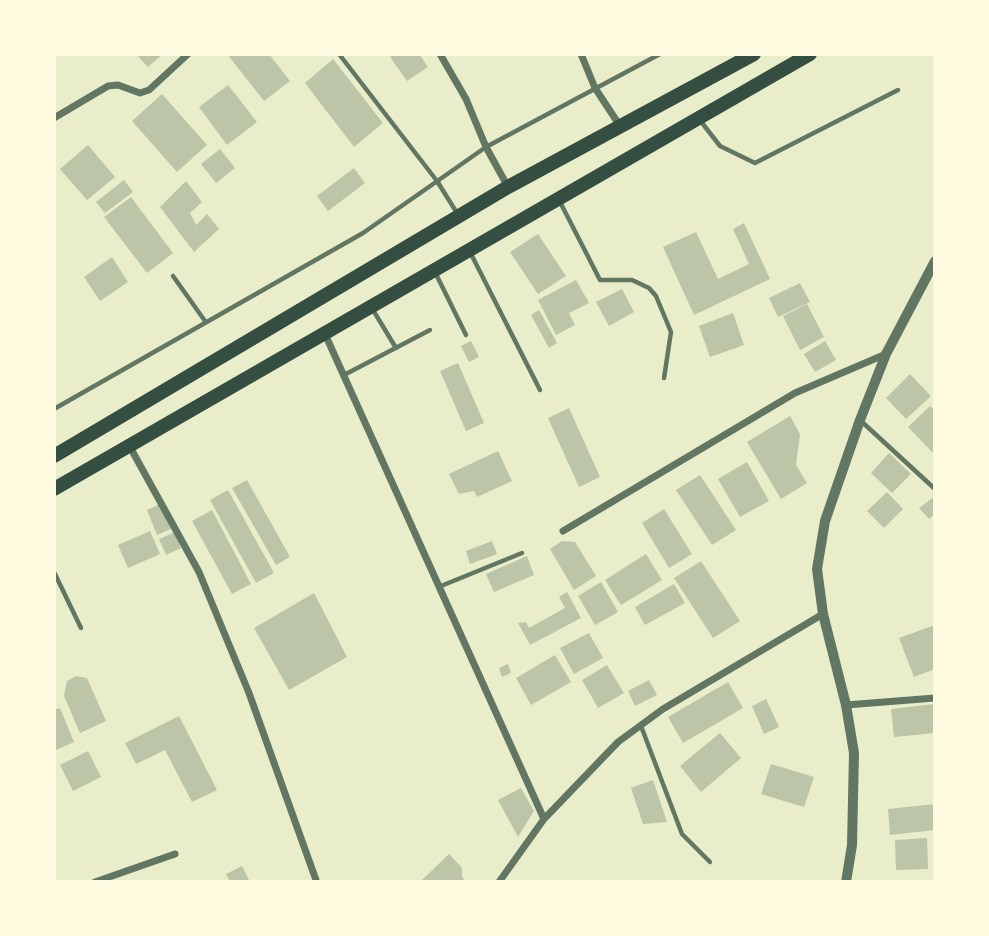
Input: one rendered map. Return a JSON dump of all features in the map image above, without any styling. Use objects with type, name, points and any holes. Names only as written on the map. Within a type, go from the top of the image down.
[{"type":"highway","points":[[54,456],[508,187],[754,54]]},
{"type":"highway","points":[[54,489],[810,54]]},
{"type":"street","points":[[54,118],[108,86],[118,85],[140,93],[149,90],[188,54]]},
{"type":"street","points":[[440,54],[466,99],[486,147],[508,187]]},
{"type":"street","points":[[582,54],[595,88],[621,127]]},
{"type":"street","points":[[846,882],[852,845],[854,753],[846,705],[823,614],[817,569],[825,521],[860,420],[886,354],[935,261]]},
{"type":"street","points":[[325,334],[544,819]]},
{"type":"street","points":[[564,531],[795,393],[886,354]]},
{"type":"street","points":[[130,447],[200,572],[249,693],[316,880]]},
{"type":"street","points":[[499,882],[544,819],[618,743],[663,709],[823,614]]},
{"type":"street","points":[[846,705],[935,698]]},
{"type":"street","points":[[95,882],[175,854]]},
{"type":"lane","points":[[339,54],[437,181],[459,217]]},
{"type":"lane","points":[[54,409],[363,233],[486,147],[660,54]]},
{"type":"lane","points":[[699,118],[720,146],[755,163],[898,90]]},
{"type":"lane","points":[[559,199],[600,279],[632,280],[649,288],[656,296],[671,332],[664,378]]},
{"type":"lane","points":[[469,251],[540,390]]},
{"type":"lane","points":[[435,271],[466,335]]},
{"type":"lane","points":[[173,276],[205,321]]},
{"type":"lane","points":[[372,307],[396,348]]},
{"type":"lane","points":[[344,375],[430,330]]},
{"type":"lane","points":[[860,420],[935,489]]},
{"type":"lane","points":[[441,586],[522,553]]},
{"type":"lane","points":[[54,572],[81,628]]},
{"type":"lane","points":[[641,726],[682,834],[710,862]]},
{"type":"building","points":[[136,54],[163,54],[148,67]]},
{"type":"building","points":[[227,54],[269,54],[290,81],[264,101]]},
{"type":"building","points":[[395,54],[419,54],[428,67],[407,81],[390,57]]},
{"type":"building","points":[[333,59],[383,123],[354,147],[305,83]]},
{"type":"building","points":[[228,85],[257,122],[227,145],[199,107]]},
{"type":"building","points":[[162,94],[207,145],[177,172],[132,121]]},
{"type":"building","points":[[88,145],[115,177],[87,200],[60,169]]},
{"type":"building","points":[[220,149],[235,168],[216,183],[201,164]]},
{"type":"building","points":[[354,168],[365,183],[328,211],[317,196]]},
{"type":"building","points":[[124,180],[133,192],[105,213],[96,202]]},
{"type":"building","points":[[186,181],[202,202],[190,213],[196,225],[207,214],[219,229],[194,252],[160,207]]},
{"type":"building","points":[[131,197],[173,253],[147,273],[104,217]]},
{"type":"building","points":[[744,223],[770,279],[694,315],[663,247],[696,232],[718,279],[749,264],[733,229]]},
{"type":"building","points":[[538,234],[566,276],[538,294],[510,252]]},
{"type":"building","points":[[112,257],[128,282],[100,301],[84,277]]},
{"type":"building","points":[[576,280],[589,303],[569,313],[575,325],[556,335],[538,300]]},
{"type":"building","points":[[800,283],[810,302],[778,317],[769,298]]},
{"type":"building","points":[[622,289],[634,312],[609,326],[596,302]]},
{"type":"building","points":[[807,304],[824,337],[800,350],[783,316]]},
{"type":"building","points":[[539,310],[557,343],[549,348],[531,315]]},
{"type":"building","points":[[733,313],[744,345],[710,357],[699,326]]},
{"type":"building","points":[[471,341],[479,357],[469,362],[461,346]]},
{"type":"building","points":[[825,341],[836,360],[815,372],[804,354]]},
{"type":"building","points":[[458,363],[484,423],[466,431],[440,371]]},
{"type":"building","points":[[910,374],[931,396],[906,419],[886,398]]},
{"type":"building","points":[[930,406],[935,411],[935,455],[908,427]]},
{"type":"building","points":[[569,408],[600,477],[579,487],[548,418]]},
{"type":"building","points":[[790,416],[800,434],[796,465],[807,483],[781,499],[747,442]]},
{"type":"building","points":[[498,451],[512,481],[477,497],[474,491],[459,494],[449,474]]},
{"type":"building","points":[[889,453],[911,474],[892,493],[871,473]]},
{"type":"building","points":[[747,462],[769,501],[740,517],[718,479]]},
{"type":"building","points":[[700,475],[736,530],[712,545],[676,490]]},
{"type":"building","points":[[247,480],[290,557],[276,565],[232,488]]},
{"type":"building","points":[[228,490],[274,573],[256,583],[210,500]]},
{"type":"building","points":[[887,492],[903,509],[884,528],[867,511]]},
{"type":"building","points":[[935,496],[935,514],[929,519],[919,508]]},
{"type":"building","points":[[160,504],[171,529],[157,535],[147,510]]},
{"type":"building","points":[[664,509],[692,554],[669,568],[642,523]]},
{"type":"building","points":[[212,510],[251,584],[232,594],[192,521]]},
{"type":"building","points":[[150,531],[160,554],[128,568],[118,545]]},
{"type":"building","points":[[175,532],[181,548],[166,555],[159,539]]},
{"type":"building","points":[[492,541],[497,554],[470,564],[466,551]]},
{"type":"building","points":[[562,541],[575,542],[596,576],[574,590],[550,549]]},
{"type":"building","points":[[646,554],[662,580],[621,605],[605,580]]},
{"type":"building","points":[[527,556],[534,575],[494,592],[486,574]]},
{"type":"building","points":[[701,561],[740,621],[713,638],[674,578]]},
{"type":"building","points":[[601,582],[618,612],[595,625],[578,596]]},
{"type":"building","points":[[674,584],[685,603],[645,625],[635,607]]},
{"type":"building","points":[[567,592],[581,618],[530,645],[518,623],[526,622],[529,628],[565,608],[559,597]]},
{"type":"building","points":[[314,593],[347,657],[289,690],[254,628]]},
{"type":"building","points":[[935,625],[935,669],[914,677],[899,638]]},
{"type":"building","points":[[589,633],[603,658],[574,674],[560,648]]},
{"type":"building","points":[[555,655],[571,682],[531,705],[516,678]]},
{"type":"building","points":[[508,664],[511,673],[502,677],[499,668]]},
{"type":"building","points":[[607,665],[624,693],[598,708],[582,680]]},
{"type":"building","points":[[76,676],[87,678],[106,721],[80,733],[64,696],[67,681]]},
{"type":"building","points":[[649,680],[657,695],[635,706],[628,691]]},
{"type":"building","points":[[728,682],[743,708],[683,743],[668,717]]},
{"type":"building","points":[[766,699],[779,727],[764,734],[752,706]]},
{"type":"building","points":[[935,704],[935,733],[894,737],[891,709]]},
{"type":"building","points":[[60,708],[74,742],[54,751],[54,710]]},
{"type":"building","points":[[179,716],[217,790],[192,802],[165,750],[136,764],[125,743]]},
{"type":"building","points":[[720,733],[741,758],[701,792],[680,766]]},
{"type":"building","points":[[88,751],[101,777],[73,791],[60,765]]},
{"type":"building","points":[[771,764],[814,777],[804,807],[761,794]]},
{"type":"building","points":[[653,780],[667,822],[643,824],[631,788]]},
{"type":"building","points":[[521,788],[534,811],[518,837],[498,800]]},
{"type":"building","points":[[935,804],[935,830],[890,835],[888,809]]},
{"type":"building","points":[[927,838],[928,869],[896,870],[895,840]]},
{"type":"building","points":[[449,854],[462,868],[462,877],[467,882],[420,882]]},
{"type":"building","points":[[242,866],[250,882],[230,882],[226,874]]}]
